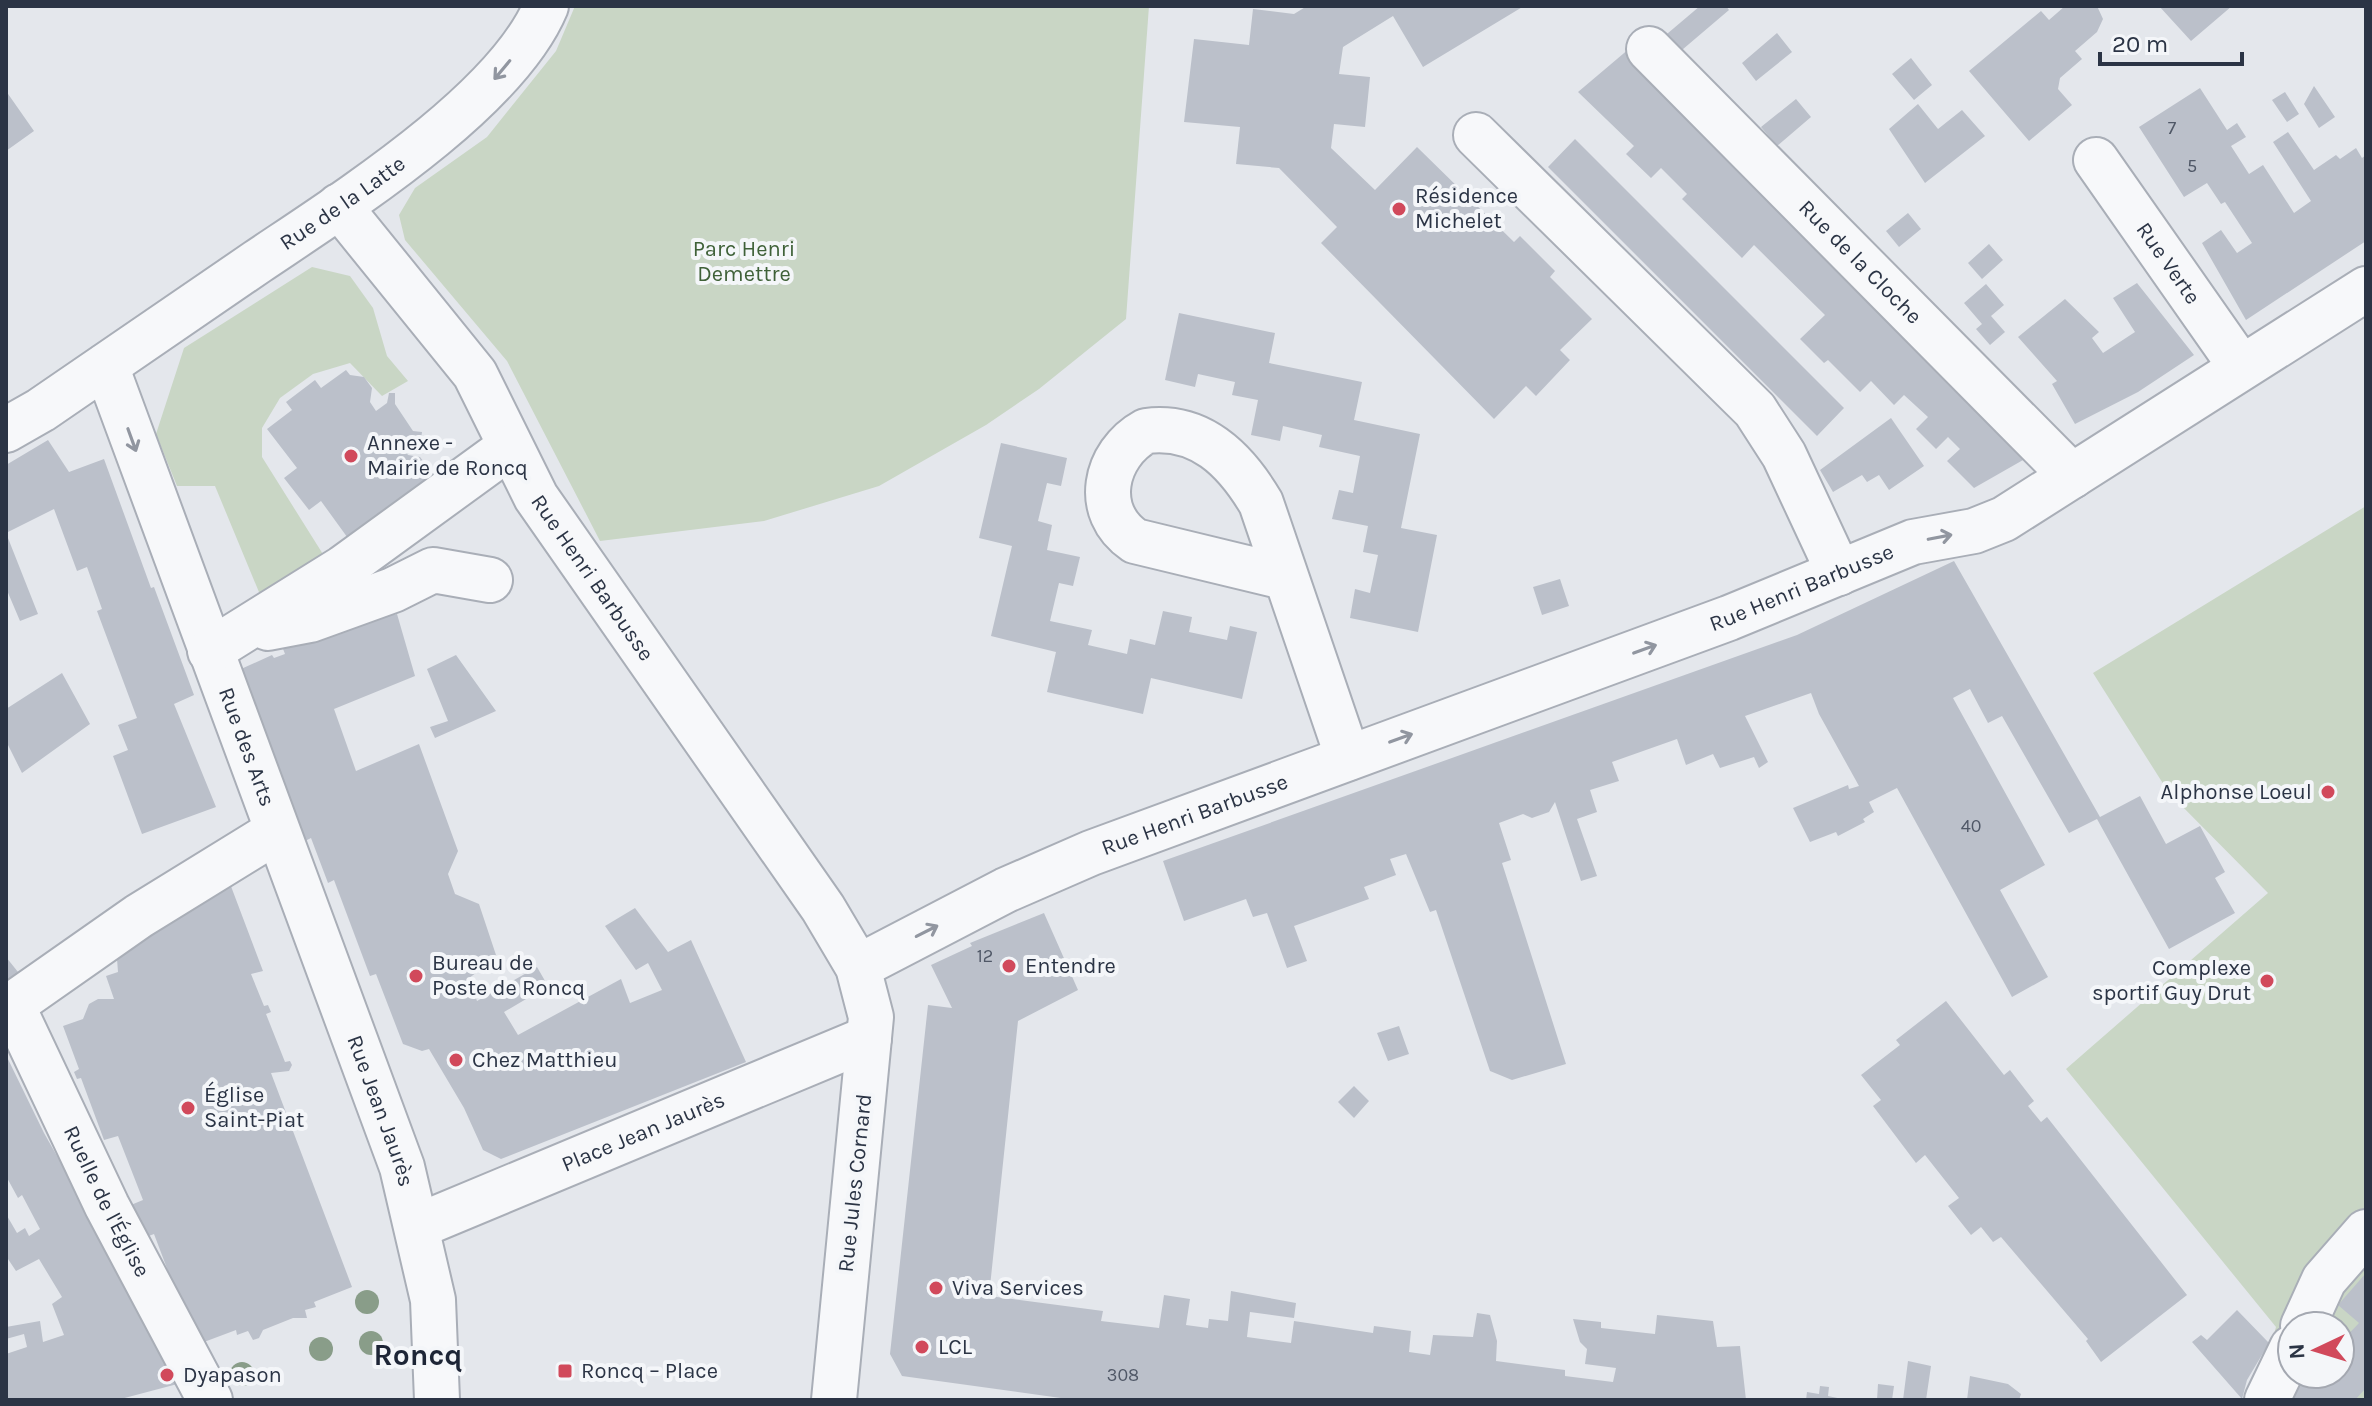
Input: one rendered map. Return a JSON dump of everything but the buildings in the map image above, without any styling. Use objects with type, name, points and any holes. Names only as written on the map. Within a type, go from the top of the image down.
[{"type":"street","name":"Rue de la Latte","points":[[6,430],[106,366],[339,206],[472,103],[525,41],[546,6]]},
{"type":"street","name":"Rue de la Cloche","points":[[1649,49],[2072,476]]},
{"type":"street","points":[[1476,135],[1755,410],[1784,455],[1839,573]]},
{"type":"street","name":"Rue Verte","points":[[2096,160],[2241,367]]},
{"type":"street","name":"Rue Henri Barbusse","points":[[339,206],[475,374],[489,398],[508,448],[557,529],[823,908],[858,967],[1006,890],[1091,853],[1729,618],[1913,542],[1974,531],[2004,519],[2366,289]]},
{"type":"street","name":"Rue des Arts","points":[[9,1004],[139,916],[277,831],[224,642],[106,366]]},
{"type":"street","points":[[224,642],[398,528],[508,448]]},
{"type":"street","points":[[398,528],[433,570]]},
{"type":"street","points":[[224,642],[310,620],[393,590],[433,570],[490,580]]},
{"type":"street","points":[[1284,577],[1348,758]]},
{"type":"street","name":"Rue Jean Jaurès","points":[[277,831],[402,1167],[433,1300],[437,1400]]},
{"type":"street","name":"Rue Jules Cornard","points":[[834,1400],[869,1038],[870,1003],[858,967]]},
{"type":"street","name":"Ruelle de l'Église","points":[[9,1004],[107,1206],[210,1400]]},
{"type":"street","name":"Place Jean Jaurès","points":[[418,1226],[869,1038]]},
{"type":"street","points":[[2310,1310],[2324,1280],[2366,1232]]},
{"type":"street","points":[[2267,1400],[2276,1381]]},
{"type":"green space","name":"Parc Henri Demettre","points":[[575,6],[1149,6],[1126,319],[1039,389],[986,425],[879,486],[764,521],[600,541],[507,361],[405,240],[399,215],[415,188],[487,137],[556,51]]},
{"type":"green space","points":[[312,267],[350,276],[373,308],[387,356],[408,381],[382,396],[350,363],[313,374],[280,398],[262,428],[262,457],[326,559],[261,597],[215,486],[177,486],[156,434],[184,348]]},
{"type":"green space","name":"Complexe sportif Guy Drut","points":[[2366,506],[2366,1400],[2255,1400],[2276,1327],[2066,1069],[2268,893],[2169,793],[2093,673]]},
{"type":"place","name":"Résidence Michelet","points":[[1399,209]]},
{"type":"place","name":"Annexe - Mairie de Roncq","points":[[351,456]]},
{"type":"place","name":"Alphonse Loeul","points":[[2328,792]]},
{"type":"place","name":"Entendre","points":[[1009,966]]},
{"type":"place","name":"Bureau de Poste de Roncq","points":[[416,976]]},
{"type":"place","name":"Complexe sportif Guy Drut","points":[[2267,981]]},
{"type":"place","name":"Chez Matthieu","points":[[456,1060]]},
{"type":"place","name":"Église Saint-Piat","points":[[188,1108]]},
{"type":"place","name":"Viva Services","points":[[936,1288]]},
{"type":"place","name":"LCL","points":[[922,1347]]},
{"type":"place","name":"Roncq – Place","points":[[565,1371]]},
{"type":"place","name":"Dyapason","points":[[167,1375]]},
{"type":"district","name":"Roncq","points":[[418,1355]]}]
